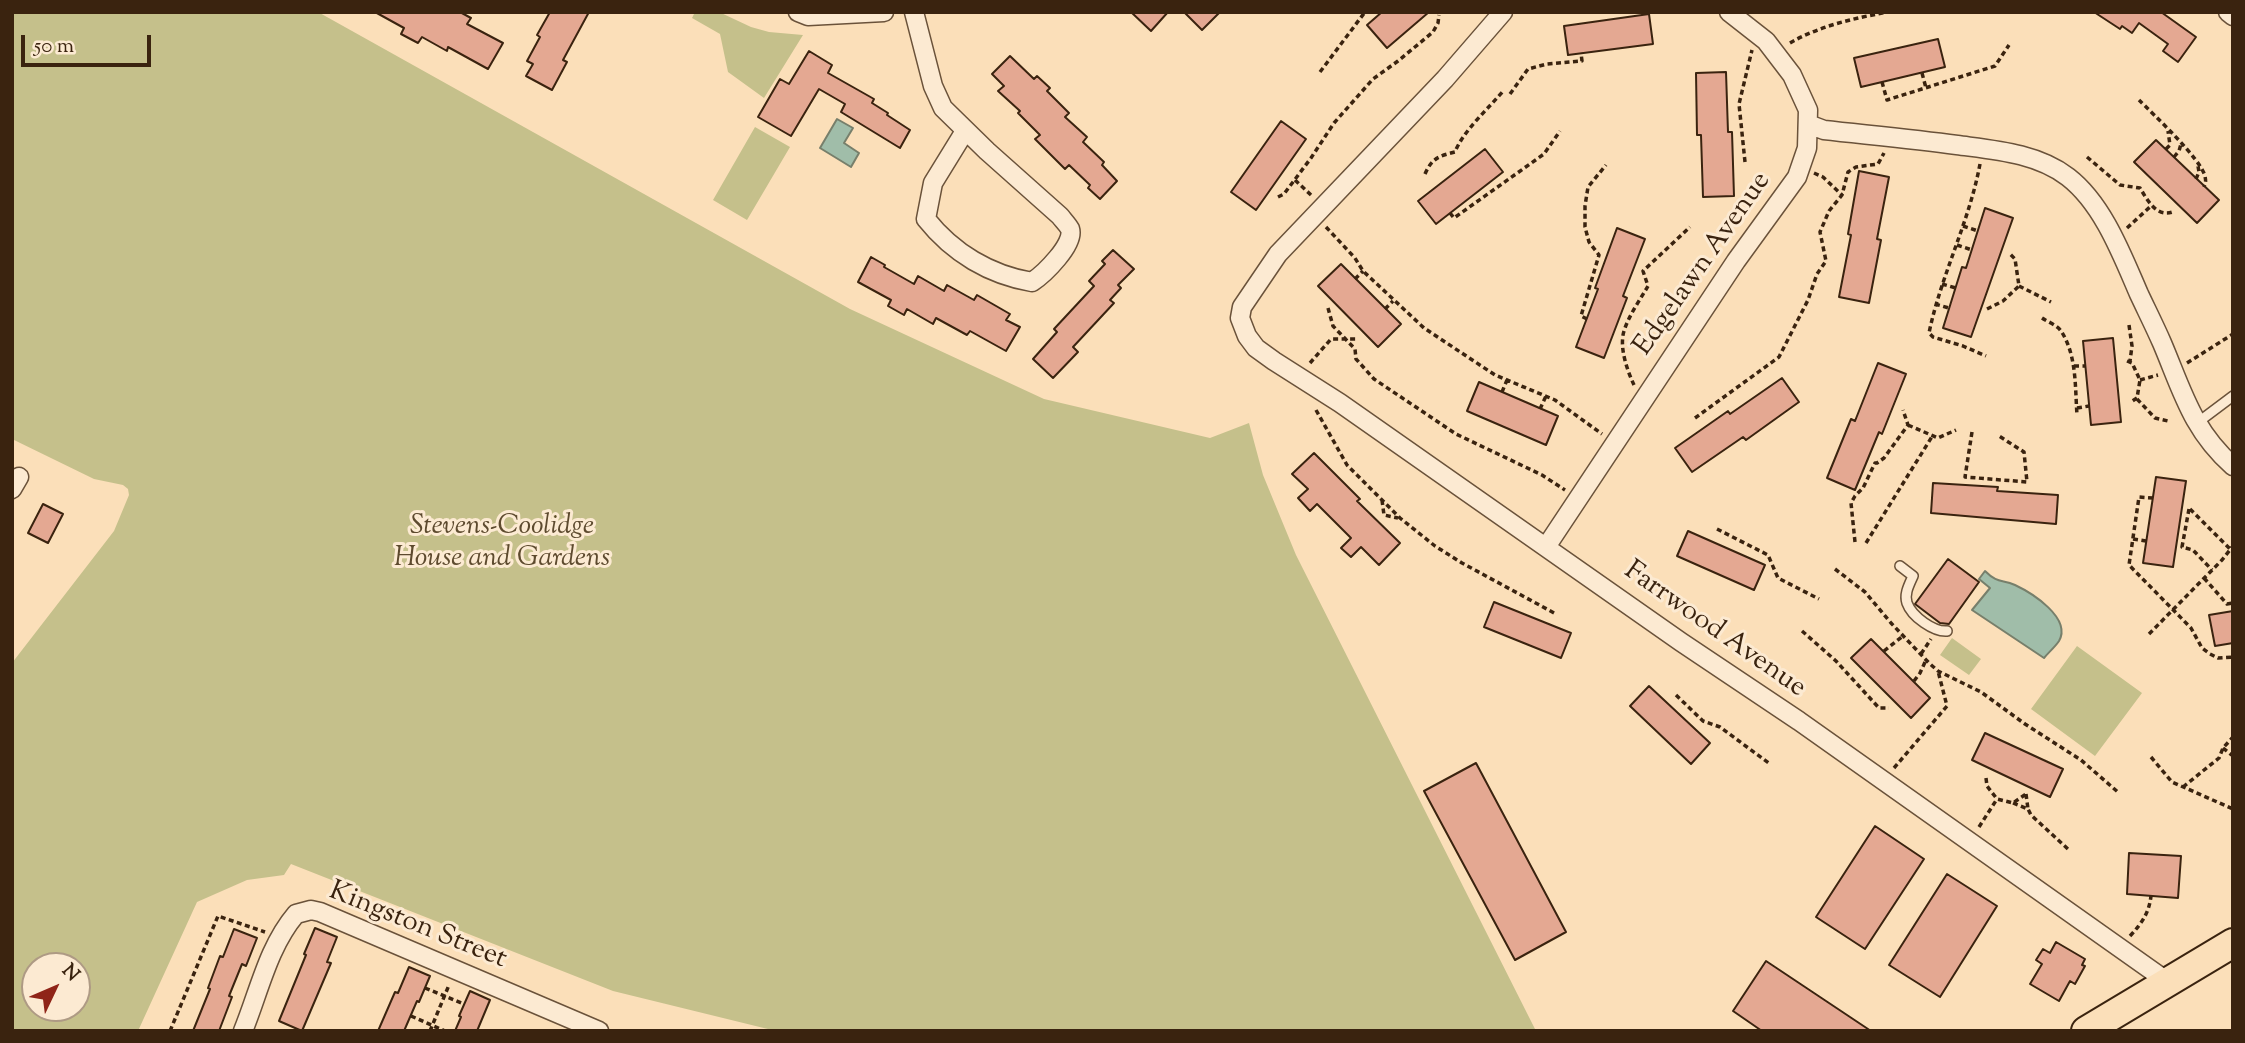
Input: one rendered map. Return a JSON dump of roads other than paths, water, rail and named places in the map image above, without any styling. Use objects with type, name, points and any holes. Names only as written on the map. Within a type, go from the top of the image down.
[{"type":"main road","points":[[2086,1031],[2233,943]]},
{"type":"street","points":[[798,12],[808,16],[884,12]]},
{"type":"street","points":[[914,12],[933,86],[943,108],[1070,228],[1071,237],[1067,246],[1042,275],[1032,282],[1001,275],[957,251],[926,219],[933,183],[965,131]]},
{"type":"street","name":"Farrwood Avenue","points":[[1503,12],[1445,79],[1278,254],[1242,307],[1240,318],[1247,336],[1256,348],[1883,780],[2168,982]]},
{"type":"street","name":"Edgelawn Avenue","points":[[1546,547],[1736,261],[1797,177],[1807,148],[1808,110],[1801,91],[1777,54],[1728,12]]},
{"type":"street","points":[[2228,12],[2233,16]]},
{"type":"street","points":[[1808,124],[1824,130],[1994,149],[2047,164],[2068,177],[2083,192],[2113,236],[2197,424],[2233,466]]},
{"type":"street","name":"Kingston Street","points":[[243,1031],[280,938],[296,914],[311,910],[599,1031]]},
{"type":"lane","points":[[2197,424],[2233,396]]},
{"type":"lane","points":[[1900,566],[1913,576],[1906,591],[1907,604],[1938,632],[1947,631]]},
{"type":"park label","name":"Stevens-Coolidge House and Gardens","points":[[502,544]]}]
